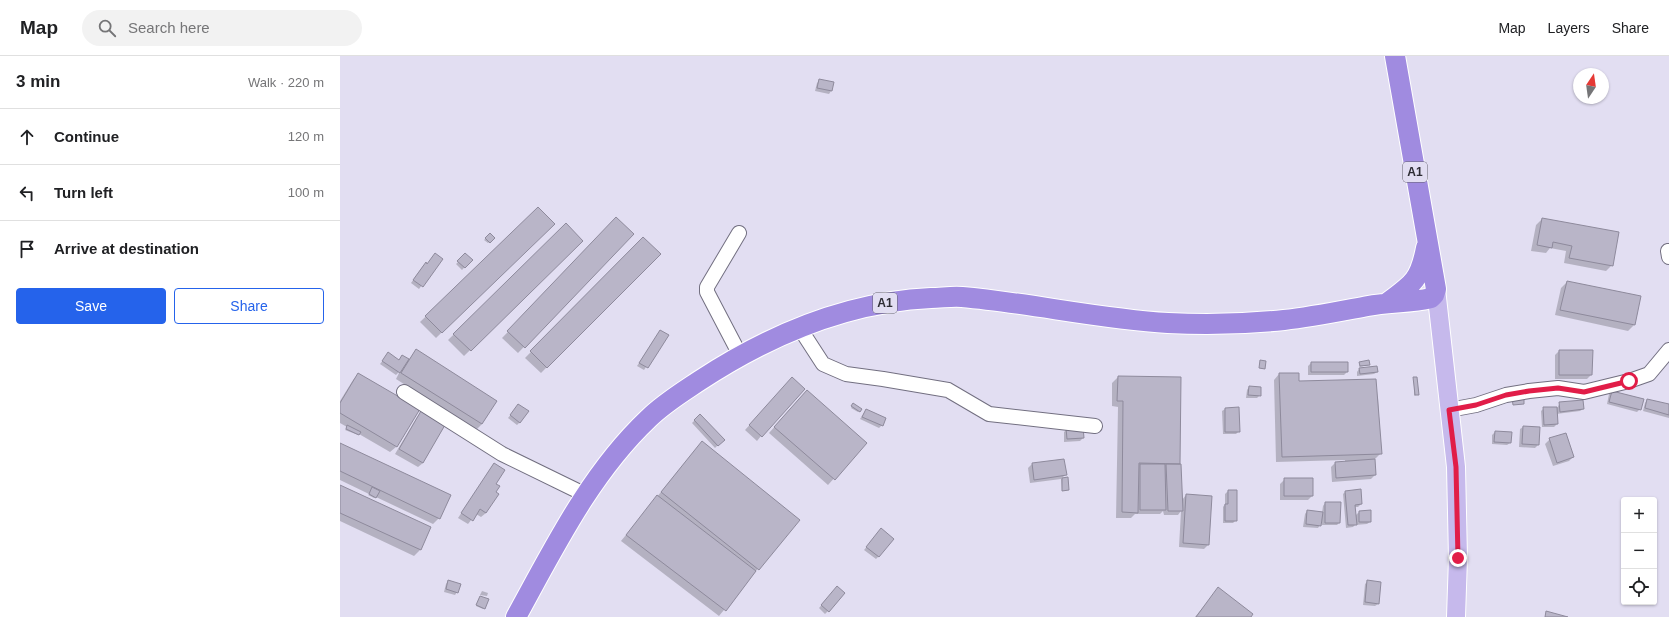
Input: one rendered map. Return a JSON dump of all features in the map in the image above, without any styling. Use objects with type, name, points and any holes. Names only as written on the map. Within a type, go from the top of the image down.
[{"type":"highway","name":"A1","points":[[516,617],[586,495],[610,463],[647,419],[672,398],[740,355],[799,328],[835,314],[874,305],[915,299],[960,297],[1129,320],[1170,323],[1239,323],[1286,320],[1387,303],[1427,299],[1434,295],[1436,289],[1395,56]]},
{"type":"highway","name":"A1","points":[[1387,303],[1405,290],[1420,273],[1427,242]]},
{"type":"main road","points":[[1436,289],[1456,467],[1458,558],[1456,617]]},
{"type":"street","points":[[739,233],[708,287],[707,292],[740,355]]},
{"type":"street","points":[[799,328],[823,364],[846,374],[948,390],[989,414],[1095,426]]},
{"type":"street","points":[[1449,410],[1476,405],[1506,395],[1529,391],[1558,388],[1584,392],[1629,381],[1649,374],[1669,350]]},
{"type":"street","points":[[404,392],[502,454],[586,495]]},
{"type":"building","points":[[819,79],[834,82],[832,91],[817,88]]},
{"type":"building","points":[[538,207],[555,224],[442,333],[425,316]]},
{"type":"building","points":[[616,217],[634,234],[525,348],[507,331]]},
{"type":"building","points":[[1542,218],[1619,232],[1613,266],[1569,258],[1572,246],[1553,242],[1552,248],[1537,245]]},
{"type":"building","points":[[566,223],[583,241],[471,351],[453,334]]},
{"type":"building","points":[[490,233],[495,238],[490,243],[485,238]]},
{"type":"building","points":[[643,237],[661,254],[547,368],[530,351]]},
{"type":"building","points":[[435,253],[443,259],[423,287],[413,280],[426,262],[427,264]]},
{"type":"building","points":[[465,253],[473,260],[465,268],[457,261]]},
{"type":"building","points":[[1567,281],[1641,296],[1635,325],[1560,310]]},
{"type":"building","points":[[660,330],[669,335],[648,368],[639,363]]},
{"type":"building","points":[[416,349],[497,401],[482,424],[401,373]]},
{"type":"building","points":[[1559,350],[1593,350],[1592,375],[1559,375]]},
{"type":"building","points":[[388,352],[399,360],[402,355],[409,359],[400,373],[382,361]]},
{"type":"building","points":[[1260,360],[1266,361],[1265,369],[1259,368]]},
{"type":"building","points":[[1369,360],[1370,365],[1360,366],[1359,362]]},
{"type":"building","points":[[1311,362],[1348,362],[1348,372],[1311,372]]},
{"type":"building","points":[[1377,366],[1378,372],[1360,374],[1359,368]]},
{"type":"building","points":[[358,373],[420,409],[397,447],[340,413],[340,403]]},
{"type":"building","points":[[1279,373],[1299,373],[1299,381],[1376,379],[1382,454],[1282,457]]},
{"type":"building","points":[[1118,376],[1181,377],[1180,464],[1139,463],[1138,513],[1122,512],[1123,401],[1117,401]]},
{"type":"building","points":[[792,377],[805,389],[762,437],[749,425]]},
{"type":"building","points":[[1413,377],[1417,377],[1419,395],[1415,395]]},
{"type":"building","points":[[1249,386],[1261,387],[1261,396],[1248,395]]},
{"type":"building","points":[[807,390],[867,443],[835,480],[774,427]]},
{"type":"building","points":[[1612,391],[1644,399],[1641,410],[1609,402]]},
{"type":"building","points":[[1524,397],[1524,404],[1513,405],[1512,398]]},
{"type":"building","points":[[1647,399],[1669,404],[1669,415],[1645,408]]},
{"type":"building","points":[[1583,400],[1584,409],[1560,412],[1559,402]]},
{"type":"building","points":[[853,403],[862,409],[860,412],[851,406]]},
{"type":"building","points":[[518,404],[529,411],[520,423],[510,415]]},
{"type":"building","points":[[1239,407],[1240,432],[1225,432],[1225,408]]},
{"type":"building","points":[[1543,407],[1557,407],[1558,424],[1544,425]]},
{"type":"building","points":[[866,409],[886,418],[883,426],[862,417]]},
{"type":"building","points":[[421,411],[445,425],[423,463],[399,449]]},
{"type":"building","points":[[700,414],[725,440],[718,446],[694,420]]},
{"type":"building","points":[[347,425],[361,432],[359,435],[346,429]]},
{"type":"building","points":[[1523,426],[1540,427],[1539,445],[1522,444]]},
{"type":"building","points":[[1083,427],[1084,438],[1067,439],[1066,428]]},
{"type":"building","points":[[1495,431],[1512,432],[1511,443],[1494,442]]},
{"type":"building","points":[[1566,433],[1574,457],[1557,463],[1549,438]]},
{"type":"building","points":[[702,441],[800,520],[759,570],[661,492]]},
{"type":"building","points":[[340,443],[451,495],[440,519],[340,471]]},
{"type":"building","points":[[1064,459],[1067,475],[1034,480],[1032,463]]},
{"type":"building","points":[[1375,459],[1376,475],[1336,478],[1335,462]]},
{"type":"building","points":[[494,463],[505,470],[496,484],[500,486],[496,492],[499,494],[486,513],[480,509],[473,521],[461,513]]},
{"type":"building","points":[[1140,464],[1165,464],[1166,510],[1140,510]]},
{"type":"building","points":[[1166,464],[1181,464],[1183,511],[1168,511]]},
{"type":"building","points":[[1068,477],[1069,490],[1062,491],[1062,478]]},
{"type":"building","points":[[1284,478],[1313,478],[1313,496],[1284,496]]},
{"type":"building","points":[[340,485],[431,527],[421,550],[340,513]]},
{"type":"building","points":[[372,487],[380,491],[376,498],[369,494]]},
{"type":"building","points":[[1361,489],[1362,504],[1355,505],[1357,525],[1348,525],[1345,491]]},
{"type":"building","points":[[1228,490],[1237,490],[1237,521],[1225,521],[1225,504],[1228,504]]},
{"type":"building","points":[[1186,494],[1212,496],[1209,545],[1183,543]]},
{"type":"building","points":[[657,495],[756,571],[726,611],[626,535]]},
{"type":"building","points":[[1325,502],[1341,502],[1340,523],[1325,523]]},
{"type":"building","points":[[1307,510],[1323,512],[1321,526],[1306,524]]},
{"type":"building","points":[[1371,510],[1371,522],[1359,522],[1359,511]]},
{"type":"building","points":[[881,528],[894,539],[879,557],[866,547]]},
{"type":"building","points":[[448,580],[461,584],[458,593],[446,589]]},
{"type":"building","points":[[1367,580],[1381,582],[1379,604],[1365,602]]},
{"type":"building","points":[[837,586],[845,593],[829,612],[821,605]]},
{"type":"building","points":[[1218,587],[1253,614],[1251,617],[1196,617]]},
{"type":"building","points":[[480,596],[489,599],[485,609],[476,605]]},
{"type":"building","points":[[1546,611],[1568,617],[1545,617]]},
{"type":"route","points":[[1458,558],[1456,467],[1449,410],[1476,405],[1506,395],[1529,391],[1558,388],[1584,392],[1629,381]]}]
